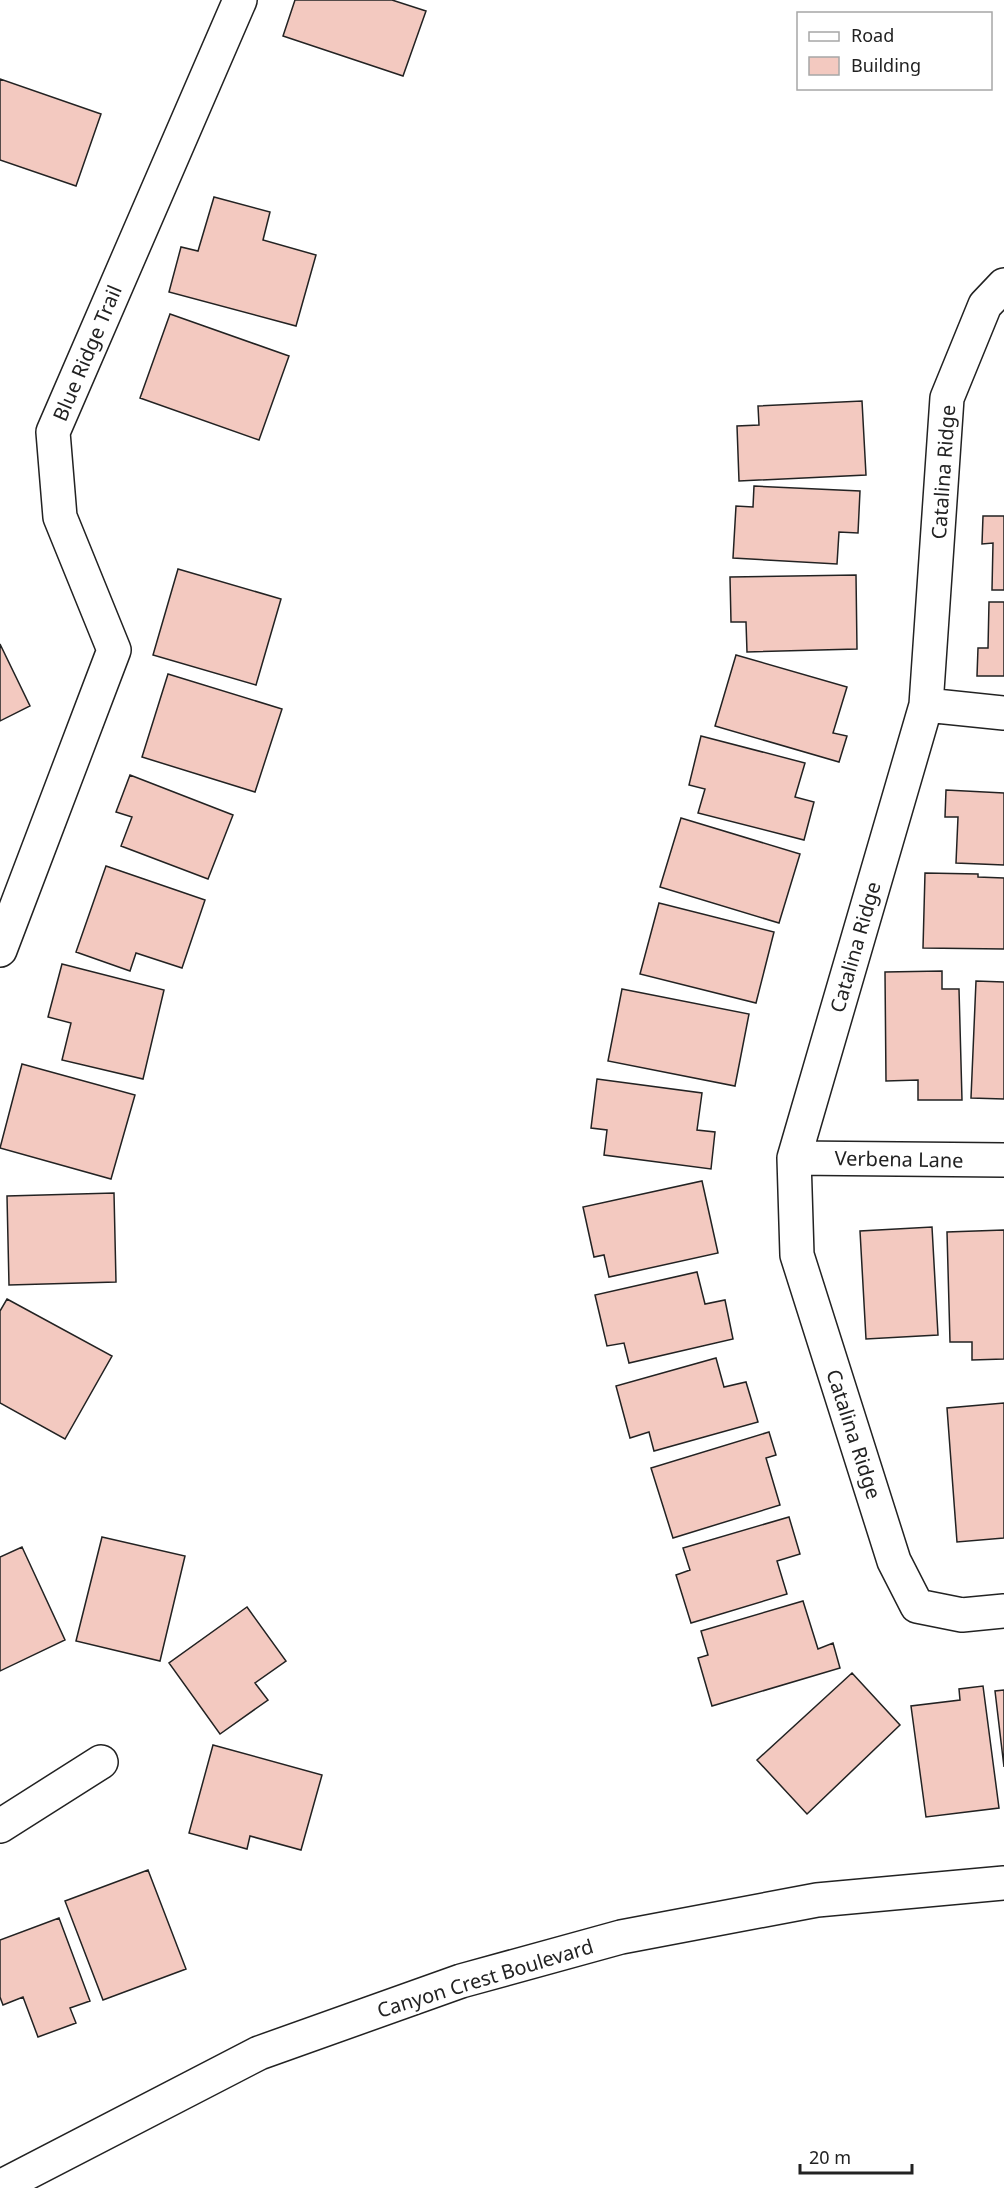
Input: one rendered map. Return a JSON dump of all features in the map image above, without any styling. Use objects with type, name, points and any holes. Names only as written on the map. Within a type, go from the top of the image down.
[{"type":"street","name":"Blue Ridge Trail","points":[[2,938],[114,650],[60,516],[53,432],[240,0]]},
{"type":"street","name":"Catalina Ridge","points":[[1004,285],[985,304],[947,398],[926,705],[794,1158],[797,1255],[894,1561],[917,1606],[962,1615],[1004,1611]]},
{"type":"street","points":[[926,705],[1004,712]]},
{"type":"street","name":"Verbena Lane","points":[[794,1158],[1004,1160]]},
{"type":"street","points":[[0,1826],[100,1762]]},
{"type":"street","name":"Canyon Crest Boulevard","points":[[0,2187],[259,2053],[460,1981],[621,1936],[817,1900],[1004,1883]]},
{"type":"building","points":[[295,0],[392,0],[426,11],[403,76],[283,36]]},
{"type":"building","points":[[0,79],[101,114],[76,186],[0,160]]},
{"type":"building","points":[[214,197],[270,212],[263,240],[316,255],[296,326],[169,292],[181,247],[198,251]]},
{"type":"building","points":[[170,314],[289,356],[259,440],[140,398]]},
{"type":"building","points":[[862,401],[866,475],[739,481],[737,426],[759,425],[758,406]]},
{"type":"building","points":[[754,486],[860,491],[858,533],[839,532],[837,564],[733,558],[736,506],[753,507]]},
{"type":"building","points":[[983,516],[1004,516],[1004,590],[992,590],[993,543],[982,544]]},
{"type":"building","points":[[178,569],[281,599],[256,685],[153,655]]},
{"type":"building","points":[[856,575],[857,649],[747,652],[746,622],[731,622],[730,577]]},
{"type":"building","points":[[989,602],[1004,602],[1004,676],[977,676],[978,648],[988,648]]},
{"type":"building","points":[[0,644],[30,706],[0,721]]},
{"type":"building","points":[[736,655],[847,687],[833,733],[847,736],[839,762],[715,726]]},
{"type":"building","points":[[168,674],[282,709],[255,792],[142,757]]},
{"type":"building","points":[[701,736],[805,763],[795,797],[814,802],[804,840],[698,813],[705,789],[689,785]]},
{"type":"building","points":[[130,775],[233,815],[208,879],[121,846],[132,817],[116,812]]},
{"type":"building","points":[[946,790],[1004,793],[1004,865],[956,863],[958,817],[945,817]]},
{"type":"building","points":[[681,818],[800,854],[779,923],[660,887]]},
{"type":"building","points":[[106,866],[205,900],[182,968],[136,953],[130,971],[76,952]]},
{"type":"building","points":[[925,873],[978,874],[978,877],[1004,878],[1004,949],[923,948]]},
{"type":"building","points":[[659,903],[774,932],[756,1003],[640,974]]},
{"type":"building","points":[[62,964],[164,990],[143,1079],[62,1060],[71,1023],[48,1017]]},
{"type":"building","points":[[942,971],[942,989],[959,989],[962,1100],[918,1100],[918,1080],[886,1081],[885,972]]},
{"type":"building","points":[[976,981],[1004,982],[1004,1099],[971,1098]]},
{"type":"building","points":[[622,989],[749,1014],[735,1086],[608,1061]]},
{"type":"building","points":[[22,1064],[135,1095],[111,1179],[0,1148]]},
{"type":"building","points":[[597,1079],[702,1093],[697,1130],[715,1132],[711,1169],[604,1155],[607,1130],[591,1128]]},
{"type":"building","points":[[702,1181],[718,1253],[609,1277],[604,1255],[594,1257],[583,1207]]},
{"type":"building","points":[[114,1193],[116,1282],[9,1285],[7,1196]]},
{"type":"building","points":[[932,1227],[938,1335],[866,1339],[860,1231]]},
{"type":"building","points":[[1004,1230],[1004,1359],[972,1360],[972,1342],[950,1342],[947,1232]]},
{"type":"building","points":[[697,1272],[705,1304],[725,1300],[733,1339],[629,1363],[624,1343],[607,1346],[595,1295]]},
{"type":"building","points":[[7,1299],[112,1356],[65,1439],[0,1403],[0,1311]]},
{"type":"building","points":[[716,1358],[724,1387],[746,1382],[758,1422],[654,1451],[649,1432],[630,1438],[616,1386]]},
{"type":"building","points":[[1004,1403],[1004,1538],[957,1542],[947,1408]]},
{"type":"building","points":[[769,1432],[776,1455],[766,1458],[780,1505],[673,1538],[651,1468]]},
{"type":"building","points":[[789,1517],[800,1554],[777,1561],[787,1594],[691,1623],[676,1575],[690,1570],[683,1548]]},
{"type":"building","points":[[102,1537],[185,1556],[160,1661],[76,1641]]},
{"type":"building","points":[[22,1547],[65,1640],[0,1671],[0,1557]]},
{"type":"building","points":[[803,1601],[818,1649],[833,1643],[840,1668],[712,1706],[698,1658],[708,1655],[701,1631]]},
{"type":"building","points":[[247,1607],[286,1661],[255,1683],[268,1700],[220,1734],[169,1663]]},
{"type":"building","points":[[852,1673],[900,1725],[807,1814],[757,1760]]},
{"type":"building","points":[[983,1686],[999,1808],[926,1817],[911,1706],[960,1700],[959,1689]]},
{"type":"building","points":[[1004,1690],[1004,1767],[995,1691]]},
{"type":"building","points":[[213,1745],[322,1775],[301,1850],[250,1836],[247,1849],[189,1833]]},
{"type":"building","points":[[148,1870],[186,1969],[103,2000],[65,1901]]},
{"type":"building","points":[[59,1918],[90,2001],[70,2008],[76,2023],[38,2037],[23,1997],[3,2005],[0,1997],[0,1940]]}]
